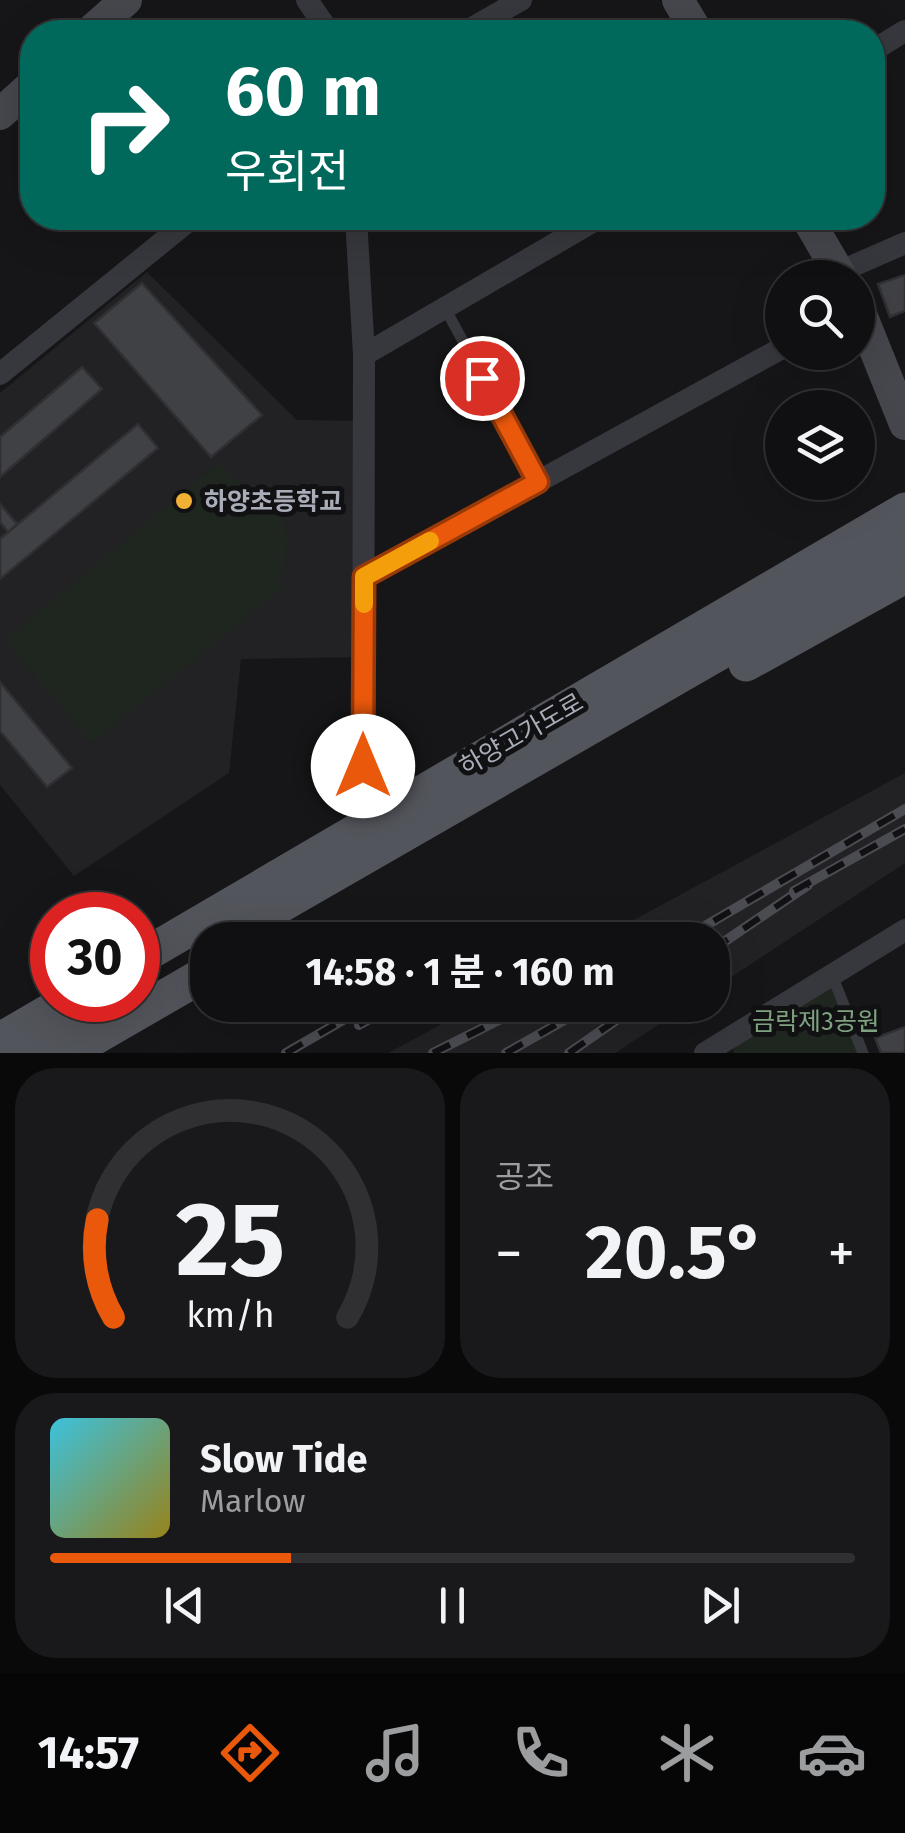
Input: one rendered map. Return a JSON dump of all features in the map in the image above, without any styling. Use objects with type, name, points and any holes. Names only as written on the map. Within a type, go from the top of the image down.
[{"type":"main road","points":[[104,20],[126,0]]},
{"type":"main road","points":[[0,114],[20,95]]},
{"type":"main road","points":[[814,230],[832,260]]},
{"type":"main road","points":[[875,349],[905,424]]},
{"type":"main road","points":[[160,924],[905,492]]},
{"type":"main road","name":"하양고가도로","points":[[160,946],[905,510]]},
{"type":"main road","name":"하양고가도로","points":[[251,922],[905,546]]},
{"type":"main road","points":[[296,922],[905,576]]},
{"type":"main road","points":[[160,975],[190,958]]},
{"type":"main road","points":[[68,1053],[190,982]]},
{"type":"main road","points":[[0,1018],[30,1001]]},
{"type":"main road","points":[[0,1040],[31,1022]]},
{"type":"main road","points":[[24,1053],[78,1022]]},
{"type":"street","points":[[487,20],[521,0]]},
{"type":"street","points":[[0,374],[177,230]]},
{"type":"street","points":[[357,230],[364,355],[363,804]]},
{"type":"street","points":[[364,355],[578,230]]},
{"type":"street","points":[[869,260],[905,243]]},
{"type":"street","points":[[364,577],[765,357]]},
{"type":"street","points":[[707,1052],[905,930]]},
{"type":"lane","points":[[445,308],[538,482]]},
{"type":"lane","points":[[832,975],[863,1053]]},
{"type":"shaded area","name":"하양초등학교","points":[[147,272],[297,420],[368,421],[367,657],[241,659],[229,773],[74,876],[0,785],[0,393]]},
{"type":"shaded area","points":[[905,773],[905,863],[730,978],[730,922],[630,922]]},
{"type":"shaded area","points":[[445,1022],[663,1022],[615,1053],[388,1053]]},
{"type":"green space","points":[[218,463],[238,485],[268,497],[284,520],[287,549],[278,580],[284,587],[92,743],[5,640]]},
{"type":"green space","name":"금락제3공원","points":[[832,975],[863,1053],[734,1053],[729,1038]]},
{"type":"building","points":[[905,275],[905,311],[890,317],[878,284]]},
{"type":"building","points":[[142,283],[262,415],[211,457],[94,323]]},
{"type":"building","points":[[82,367],[102,389],[0,477],[0,437]]},
{"type":"building","points":[[138,424],[158,448],[0,579],[0,539]]},
{"type":"building","points":[[0,504],[17,524],[8,532],[0,522]]},
{"type":"building","points":[[0,682],[72,768],[47,787],[0,731]]},
{"type":"building","points":[[905,1027],[905,1053],[881,1053],[875,1038]]},
{"type":"railway","points":[[712,922],[905,809]]},
{"type":"railway","points":[[794,891],[905,829]]},
{"type":"railway","points":[[730,938],[808,885]]},
{"type":"railway","points":[[286,1053],[340,1022]]},
{"type":"railway","points":[[359,1025],[364,1022]]},
{"type":"railway","points":[[433,1053],[495,1022]]},
{"type":"railway","points":[[506,1053],[561,1022]]},
{"type":"railway","points":[[569,1053],[614,1022]]},
{"type":"slow traffic","points":[[364,604],[364,577],[430,541]]},
{"type":"place","name":"하양초등학교","points":[[184,501]]},
{"type":"route","points":[[363,766],[364,577],[538,482],[482,378]]}]
